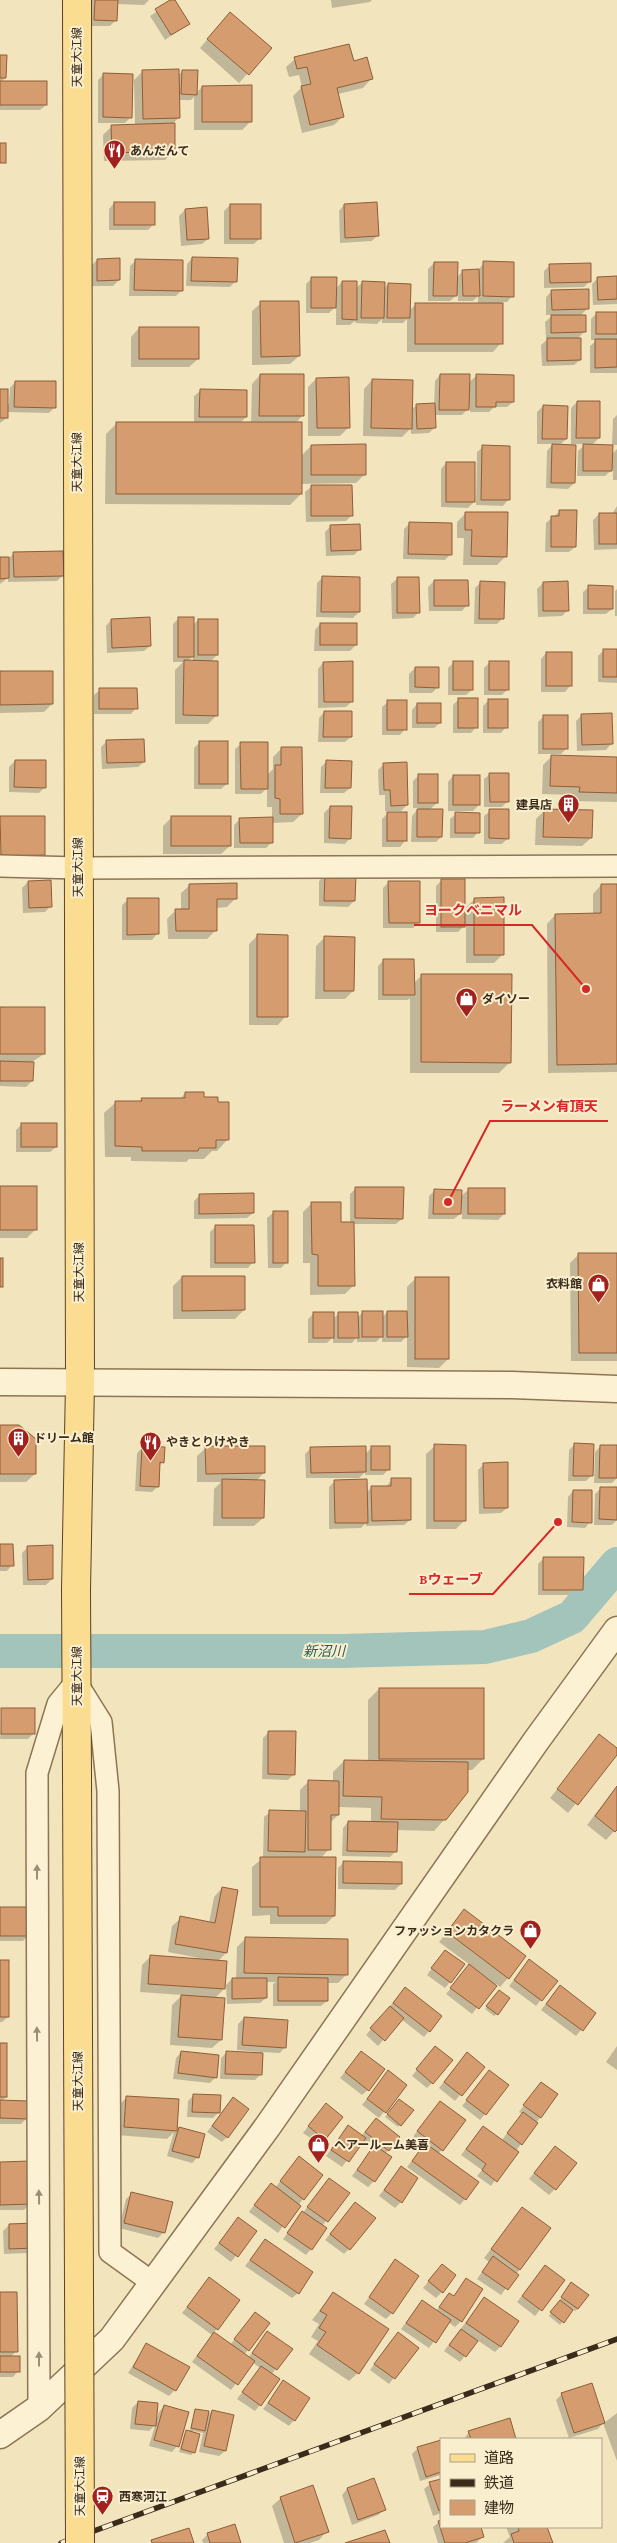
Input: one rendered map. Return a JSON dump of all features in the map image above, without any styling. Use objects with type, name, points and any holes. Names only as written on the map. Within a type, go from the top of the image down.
[{"type":"main road","name":"天童大江線","points":[[77,0],[80,1383],[76,1674],[80,2543]]},
{"type":"street","points":[[0,866],[78,868],[617,866]]},
{"type":"street","points":[[0,1382],[512,1385],[617,1388]]},
{"type":"street","points":[[0,2435],[39,2408],[112,2339],[268,2126],[536,1741],[617,1630]]},
{"type":"street","points":[[76,1674],[102,1722],[108,1792],[110,2252],[153,2283]]},
{"type":"street","points":[[39,2408],[37,1773],[58,1704],[76,1674]]},
{"type":"building","points":[[95,0],[118,0],[117,21],[94,20]]},
{"type":"building","points":[[170,0],[175,0],[190,24],[171,35],[155,9]]},
{"type":"building","points":[[230,12],[272,48],[249,75],[207,39]]},
{"type":"building","points":[[349,44],[354,61],[367,57],[373,79],[337,88],[344,117],[310,125],[301,86],[311,84],[307,67],[297,69],[294,57]]},
{"type":"building","points":[[0,55],[7,55],[6,78],[0,78]]},
{"type":"building","points":[[179,69],[180,118],[143,119],[142,70]]},
{"type":"building","points":[[182,70],[198,70],[197,95],[181,94]]},
{"type":"building","points":[[103,73],[133,74],[132,118],[103,117]]},
{"type":"building","points":[[0,81],[47,81],[47,105],[0,105]]},
{"type":"building","points":[[252,85],[252,122],[202,122],[202,86]]},
{"type":"building","points":[[175,123],[175,151],[112,153],[111,125]]},
{"type":"building","points":[[0,143],[6,143],[6,163],[0,163]]},
{"type":"building","points":[[114,202],[155,202],[155,225],[114,225]]},
{"type":"building","points":[[377,202],[379,236],[345,238],[344,204]]},
{"type":"building","points":[[230,204],[261,204],[261,239],[230,239]]},
{"type":"building","points":[[207,207],[209,239],[187,240],[185,209]]},
{"type":"building","points":[[192,257],[238,258],[237,282],[191,281]]},
{"type":"building","points":[[120,258],[120,280],[97,281],[97,259]]},
{"type":"building","points":[[135,259],[183,260],[183,291],[134,290]]},
{"type":"building","points":[[483,261],[514,262],[514,297],[483,296]]},
{"type":"building","points":[[434,262],[458,262],[457,296],[433,296]]},
{"type":"building","points":[[591,263],[591,282],[550,283],[549,264]]},
{"type":"building","points":[[479,269],[480,296],[463,296],[462,270]]},
{"type":"building","points":[[617,276],[617,299],[598,300],[597,277]]},
{"type":"building","points":[[311,277],[337,277],[336,308],[311,308]]},
{"type":"building","points":[[342,281],[357,281],[357,320],[342,319]]},
{"type":"building","points":[[362,281],[385,282],[384,318],[361,318]]},
{"type":"building","points":[[388,283],[411,284],[410,318],[387,318]]},
{"type":"building","points":[[589,289],[589,309],[552,310],[551,290]]},
{"type":"building","points":[[260,301],[299,301],[300,356],[261,357]]},
{"type":"building","points":[[415,303],[503,303],[503,344],[415,344]]},
{"type":"building","points":[[596,312],[617,312],[617,334],[596,334]]},
{"type":"building","points":[[551,315],[586,315],[586,332],[551,333]]},
{"type":"building","points":[[139,327],[199,327],[199,359],[139,359]]},
{"type":"building","points":[[547,338],[581,338],[581,360],[547,361]]},
{"type":"building","points":[[595,339],[617,339],[617,367],[595,368]]},
{"type":"building","points":[[260,374],[304,374],[304,416],[259,416]]},
{"type":"building","points":[[440,374],[470,374],[469,410],[439,410]]},
{"type":"building","points":[[476,374],[514,375],[514,402],[496,402],[496,407],[476,407]]},
{"type":"building","points":[[349,377],[350,428],[317,428],[316,378]]},
{"type":"building","points":[[372,379],[413,380],[412,429],[371,428]]},
{"type":"building","points":[[15,381],[56,381],[56,408],[14,407]]},
{"type":"building","points":[[0,389],[8,389],[8,418],[0,418]]},
{"type":"building","points":[[200,389],[247,390],[247,417],[199,417]]},
{"type":"building","points":[[577,401],[600,401],[600,438],[576,438]]},
{"type":"building","points":[[435,403],[436,428],[417,429],[416,404]]},
{"type":"building","points":[[543,405],[568,406],[567,439],[542,439]]},
{"type":"building","points":[[116,422],[302,422],[302,494],[116,494]]},
{"type":"building","points":[[366,444],[366,475],[311,475],[311,445]]},
{"type":"building","points":[[552,444],[576,445],[575,483],[551,483]]},
{"type":"building","points":[[583,444],[613,445],[612,471],[583,471]]},
{"type":"building","points":[[482,445],[510,446],[510,500],[481,500]]},
{"type":"building","points":[[446,462],[475,462],[475,502],[446,502]]},
{"type":"building","points":[[311,485],[352,485],[353,516],[311,516]]},
{"type":"building","points":[[559,510],[577,510],[576,547],[551,547],[551,516],[559,516]]},
{"type":"building","points":[[465,512],[508,512],[507,557],[471,556],[472,530],[465,530]]},
{"type":"building","points":[[599,513],[617,513],[617,544],[599,544]]},
{"type":"building","points":[[409,522],[452,523],[452,555],[408,554]]},
{"type":"building","points":[[360,524],[361,550],[331,551],[330,525]]},
{"type":"building","points":[[63,551],[64,576],[14,577],[13,552]]},
{"type":"building","points":[[0,557],[9,557],[9,578],[0,579]]},
{"type":"building","points":[[322,576],[360,577],[360,612],[321,612]]},
{"type":"building","points":[[397,577],[419,577],[420,613],[397,613]]},
{"type":"building","points":[[434,580],[468,580],[469,606],[434,606]]},
{"type":"building","points":[[480,581],[505,582],[504,619],[479,619]]},
{"type":"building","points":[[568,581],[569,611],[543,611],[543,582]]},
{"type":"building","points":[[588,585],[613,586],[613,609],[588,609]]},
{"type":"building","points":[[150,617],[151,646],[112,648],[111,619]]},
{"type":"building","points":[[178,617],[194,617],[194,657],[178,657]]},
{"type":"building","points":[[198,619],[218,619],[218,655],[198,655]]},
{"type":"building","points":[[320,623],[357,623],[357,645],[320,645]]},
{"type":"building","points":[[603,649],[617,649],[617,677],[603,677]]},
{"type":"building","points":[[546,652],[572,652],[572,686],[546,686]]},
{"type":"building","points":[[184,660],[218,661],[218,716],[183,715]]},
{"type":"building","points":[[353,661],[353,702],[324,702],[323,662]]},
{"type":"building","points":[[453,661],[473,661],[473,690],[453,690]]},
{"type":"building","points":[[489,661],[509,661],[509,690],[489,690]]},
{"type":"building","points":[[415,667],[439,667],[439,688],[415,687]]},
{"type":"building","points":[[0,671],[53,671],[53,704],[0,705]]},
{"type":"building","points":[[99,688],[137,688],[138,709],[99,709]]},
{"type":"building","points":[[458,698],[478,698],[478,728],[458,728]]},
{"type":"building","points":[[488,699],[508,699],[508,728],[488,728]]},
{"type":"building","points":[[387,700],[407,700],[407,730],[387,730]]},
{"type":"building","points":[[417,703],[441,703],[441,723],[417,723]]},
{"type":"building","points":[[324,711],[352,711],[352,737],[323,737]]},
{"type":"building","points":[[612,713],[613,744],[582,745],[581,714]]},
{"type":"building","points":[[543,715],[568,715],[568,749],[543,749]]},
{"type":"building","points":[[144,739],[145,762],[107,763],[106,740]]},
{"type":"building","points":[[199,741],[228,741],[228,784],[199,784]]},
{"type":"building","points":[[240,742],[268,742],[268,789],[241,789]]},
{"type":"building","points":[[281,747],[302,747],[303,814],[280,814],[280,799],[275,798],[275,765],[281,765]]},
{"type":"building","points":[[551,755],[617,757],[617,793],[579,792],[580,787],[550,786]]},
{"type":"building","points":[[15,760],[46,760],[46,788],[14,787]]},
{"type":"building","points":[[326,760],[352,761],[351,788],[325,788]]},
{"type":"building","points":[[407,762],[408,805],[391,806],[390,790],[384,790],[383,763]]},
{"type":"building","points":[[489,773],[509,773],[509,802],[490,802]]},
{"type":"building","points":[[418,774],[438,774],[438,803],[418,803]]},
{"type":"building","points":[[453,775],[480,775],[480,805],[453,805]]},
{"type":"building","points":[[330,806],[352,806],[351,839],[329,838]]},
{"type":"building","points":[[417,809],[443,809],[442,837],[417,837]]},
{"type":"building","points":[[489,809],[509,809],[509,839],[489,838]]},
{"type":"building","name":"建具店","points":[[544,809],[593,810],[592,838],[543,837]]},
{"type":"building","points":[[387,812],[407,812],[407,841],[387,841]]},
{"type":"building","points":[[455,812],[480,813],[480,833],[455,833]]},
{"type":"building","points":[[0,816],[45,816],[45,855],[1,856]]},
{"type":"building","points":[[171,816],[231,816],[231,846],[171,846]]},
{"type":"building","points":[[273,817],[273,843],[240,843],[239,818]]},
{"type":"building","points":[[325,874],[356,875],[355,901],[324,901]]},
{"type":"building","points":[[441,879],[465,879],[465,927],[441,927]]},
{"type":"building","points":[[51,880],[52,907],[29,908],[28,881]]},
{"type":"building","points":[[388,881],[420,881],[420,923],[389,923]]},
{"type":"building","points":[[237,883],[237,899],[217,899],[217,931],[176,931],[175,909],[189,909],[189,884]]},
{"type":"building","points":[[601,884],[617,884],[617,1064],[557,1065],[555,914],[601,913]]},
{"type":"building","points":[[504,897],[504,955],[474,955],[474,898]]},
{"type":"building","points":[[127,898],[159,898],[159,934],[127,935]]},
{"type":"building","points":[[257,934],[288,935],[288,1017],[257,1017]]},
{"type":"building","points":[[324,936],[355,937],[354,991],[324,991]]},
{"type":"building","points":[[383,959],[414,959],[415,995],[383,995]]},
{"type":"building","name":"ダイソー","points":[[421,974],[512,974],[511,1063],[421,1062]]},
{"type":"building","points":[[0,1007],[45,1007],[45,1054],[0,1054]]},
{"type":"building","points":[[0,1061],[34,1062],[33,1081],[0,1081]]},
{"type":"building","points":[[185,1092],[204,1092],[204,1097],[218,1097],[218,1102],[229,1102],[229,1140],[216,1140],[216,1148],[199,1148],[198,1151],[142,1151],[142,1147],[115,1146],[115,1101],[142,1101],[141,1098],[185,1098]]},
{"type":"building","points":[[21,1123],[57,1123],[57,1147],[21,1147]]},
{"type":"building","points":[[0,1186],[37,1186],[37,1230],[0,1230]]},
{"type":"building","points":[[355,1187],[404,1187],[403,1219],[355,1218]]},
{"type":"building","points":[[468,1188],[505,1188],[505,1214],[468,1214]]},
{"type":"building","points":[[434,1189],[462,1190],[461,1214],[433,1214]]},
{"type":"building","points":[[254,1193],[254,1213],[199,1214],[199,1194]]},
{"type":"building","points":[[311,1202],[341,1202],[341,1222],[354,1222],[355,1286],[318,1286],[318,1255],[312,1254]]},
{"type":"building","points":[[273,1211],[288,1211],[288,1263],[273,1263]]},
{"type":"building","points":[[215,1225],[254,1225],[255,1263],[215,1263]]},
{"type":"building","name":"衣料館","points":[[578,1253],[617,1253],[617,1353],[579,1353]]},
{"type":"building","points":[[0,1258],[3,1258],[3,1287],[0,1287]]},
{"type":"building","points":[[182,1276],[245,1276],[245,1310],[182,1311]]},
{"type":"building","points":[[415,1277],[449,1277],[449,1359],[415,1359]]},
{"type":"building","points":[[362,1311],[383,1311],[383,1337],[362,1337]]},
{"type":"building","points":[[387,1311],[407,1311],[408,1337],[387,1337]]},
{"type":"building","points":[[313,1312],[334,1312],[334,1338],[313,1338]]},
{"type":"building","points":[[338,1312],[358,1312],[359,1338],[338,1338]]},
{"type":"building","name":"ドリーム館","points":[[0,1425],[19,1425],[36,1439],[36,1474],[0,1474]]},
{"type":"building","points":[[574,1443],[594,1444],[593,1476],[573,1476]]},
{"type":"building","points":[[434,1444],[466,1445],[466,1521],[434,1521]]},
{"type":"building","points":[[600,1445],[617,1445],[617,1478],[599,1478]]},
{"type":"building","points":[[142,1446],[165,1447],[164,1463],[160,1462],[159,1487],[140,1486]]},
{"type":"building","points":[[205,1446],[265,1446],[265,1473],[206,1474]]},
{"type":"building","points":[[366,1446],[366,1472],[311,1473],[310,1447]]},
{"type":"building","points":[[371,1446],[390,1446],[390,1470],[371,1470]]},
{"type":"building","points":[[508,1462],[508,1508],[484,1508],[483,1463]]},
{"type":"building","points":[[391,1478],[411,1478],[411,1520],[372,1521],[371,1486],[391,1486]]},
{"type":"building","points":[[222,1479],[265,1480],[264,1518],[222,1518]]},
{"type":"building","points":[[367,1479],[368,1523],[335,1523],[334,1480]]},
{"type":"building","points":[[600,1487],[617,1487],[617,1520],[599,1519]]},
{"type":"building","points":[[573,1490],[592,1490],[592,1523],[572,1522]]},
{"type":"building","points":[[0,1544],[13,1544],[14,1566],[0,1566]]},
{"type":"building","points":[[53,1545],[53,1579],[28,1580],[27,1546]]},
{"type":"building","points":[[543,1557],[584,1557],[583,1590],[543,1590]]},
{"type":"building","points":[[379,1688],[484,1688],[484,1759],[379,1759]]},
{"type":"building","points":[[1,1708],[35,1708],[35,1734],[1,1734]]},
{"type":"building","points":[[268,1731],[296,1731],[295,1775],[268,1774]]},
{"type":"building","points":[[599,1734],[617,1748],[617,1755],[578,1805],[557,1789]]},
{"type":"building","points":[[344,1760],[468,1762],[468,1792],[446,1820],[381,1819],[382,1797],[343,1796]]},
{"type":"building","points":[[308,1780],[339,1781],[339,1815],[331,1815],[331,1850],[308,1850]]},
{"type":"building","points":[[617,1786],[617,1830],[615,1832],[595,1816]]},
{"type":"building","points":[[269,1810],[306,1811],[305,1852],[268,1851]]},
{"type":"building","points":[[348,1821],[398,1822],[397,1852],[347,1851]]},
{"type":"building","points":[[260,1857],[336,1857],[335,1916],[278,1916],[278,1907],[260,1907]]},
{"type":"building","points":[[343,1861],[402,1862],[402,1884],[343,1883]]},
{"type":"building","points":[[222,1887],[238,1890],[227,1953],[175,1944],[180,1916],[215,1923]]},
{"type":"building","points":[[0,1907],[30,1907],[30,1936],[0,1936]]},
{"type":"building","points":[[464,1909],[526,1956],[509,1979],[447,1932]]},
{"type":"building","points":[[245,1937],[348,1939],[348,1975],[244,1973]]},
{"type":"building","points":[[445,1950],[465,1964],[451,1983],[431,1968]]},
{"type":"building","points":[[150,1955],[227,1961],[225,1989],[148,1984]]},
{"type":"building","points":[[529,1959],[558,1981],[542,2001],[514,1980]]},
{"type":"building","points":[[0,1960],[9,1960],[9,2017],[0,2017]]},
{"type":"building","points":[[469,1964],[497,1986],[479,2009],[450,1988]]},
{"type":"building","points":[[278,1977],[328,1978],[328,2001],[278,2001]]},
{"type":"building","points":[[232,1978],[267,1978],[267,1998],[232,1999]]},
{"type":"building","points":[[560,1985],[596,2013],[583,2031],[546,2004]]},
{"type":"building","points":[[405,1987],[442,2016],[430,2032],[393,2003]]},
{"type":"building","points":[[499,1990],[510,1998],[498,2015],[486,2006]]},
{"type":"building","points":[[181,1995],[225,1998],[222,2040],[178,2037]]},
{"type":"building","points":[[390,2006],[404,2018],[385,2041],[370,2028]]},
{"type":"building","points":[[244,2017],[288,2020],[286,2048],[242,2045]]},
{"type":"building","points":[[0,2043],[7,2043],[7,2097],[0,2097]]},
{"type":"building","points":[[435,2046],[453,2060],[433,2084],[416,2069]]},
{"type":"building","points":[[181,2051],[219,2055],[217,2078],[178,2073]]},
{"type":"building","points":[[226,2051],[263,2053],[262,2075],[225,2074]]},
{"type":"building","points":[[361,2051],[385,2069],[369,2091],[345,2072]]},
{"type":"building","points":[[467,2052],[485,2067],[462,2096],[444,2082]]},
{"type":"building","points":[[388,2070],[407,2085],[386,2113],[367,2099]]},
{"type":"building","points":[[489,2070],[509,2085],[486,2115],[466,2100]]},
{"type":"building","points":[[541,2082],[558,2094],[541,2118],[523,2105]]},
{"type":"building","points":[[193,2094],[221,2095],[220,2113],[192,2112]]},
{"type":"building","points":[[126,2096],[179,2099],[177,2131],[124,2127]]},
{"type":"building","points":[[233,2097],[249,2109],[228,2138],[212,2126]]},
{"type":"building","points":[[399,2099],[414,2110],[401,2126],[387,2114]]},
{"type":"building","points":[[0,2100],[28,2101],[28,2119],[0,2118]]},
{"type":"building","points":[[440,2101],[466,2120],[443,2151],[417,2131]]},
{"type":"building","points":[[326,2103],[343,2117],[325,2140],[308,2126]]},
{"type":"building","points":[[523,2112],[538,2123],[522,2145],[507,2133]]},
{"type":"building","points":[[376,2118],[400,2137],[389,2151],[365,2132]]},
{"type":"building","points":[[348,2125],[366,2138],[349,2162],[331,2150]]},
{"type":"building","points":[[483,2126],[519,2152],[497,2182],[482,2170],[486,2164],[466,2149]]},
{"type":"building","points":[[179,2127],[205,2134],[199,2158],[172,2151]]},
{"type":"building","points":[[425,2143],[479,2182],[466,2200],[412,2161]]},
{"type":"building","points":[[374,2145],[392,2157],[375,2182],[357,2170]]},
{"type":"building","points":[[555,2146],[577,2163],[556,2190],[534,2173]]},
{"type":"building","points":[[299,2156],[323,2175],[304,2200],[280,2181]]},
{"type":"building","points":[[30,2161],[31,2204],[0,2205],[0,2162]]},
{"type":"building","points":[[401,2166],[418,2178],[402,2203],[384,2190]]},
{"type":"building","points":[[329,2178],[350,2193],[328,2222],[307,2207]]},
{"type":"building","points":[[271,2183],[301,2206],[285,2228],[254,2205]]},
{"type":"building","points":[[131,2192],[173,2202],[165,2233],[124,2223]]},
{"type":"building","points":[[355,2202],[376,2218],[350,2250],[330,2234]]},
{"type":"building","points":[[522,2207],[551,2228],[520,2270],[491,2249]]},
{"type":"building","points":[[302,2211],[327,2228],[312,2250],[287,2233]]},
{"type":"building","points":[[238,2217],[257,2231],[238,2257],[219,2243]]},
{"type":"building","points":[[34,2223],[34,2248],[9,2249],[9,2224]]},
{"type":"building","points":[[265,2239],[313,2272],[299,2294],[250,2260]]},
{"type":"building","points":[[493,2256],[519,2275],[508,2290],[482,2272]]},
{"type":"building","points":[[395,2259],[419,2276],[393,2314],[369,2297]]},
{"type":"building","points":[[442,2264],[456,2275],[443,2293],[428,2281]]},
{"type":"building","points":[[545,2265],[565,2280],[542,2311],[522,2296]]},
{"type":"building","points":[[209,2277],[240,2300],[218,2330],[187,2307]]},
{"type":"building","points":[[466,2278],[483,2289],[462,2322],[439,2307],[449,2293],[454,2296]]},
{"type":"building","points":[[571,2282],[589,2295],[578,2309],[561,2297]]},
{"type":"building","points":[[0,2292],[17,2292],[18,2352],[0,2352]]},
{"type":"building","points":[[333,2292],[389,2329],[359,2374],[317,2345],[326,2332],[319,2328],[327,2315],[320,2311]]},
{"type":"building","points":[[484,2297],[519,2321],[501,2347],[466,2323]]},
{"type":"building","points":[[422,2300],[451,2320],[436,2343],[406,2323]]},
{"type":"building","points":[[560,2300],[573,2310],[564,2323],[550,2312]]},
{"type":"building","points":[[255,2312],[270,2323],[249,2351],[234,2339]]},
{"type":"building","points":[[461,2329],[478,2341],[466,2357],[449,2345]]},
{"type":"building","points":[[267,2331],[293,2349],[277,2370],[252,2353]]},
{"type":"building","points":[[214,2332],[255,2361],[238,2385],[197,2356]]},
{"type":"building","points":[[398,2332],[419,2348],[395,2379],[374,2364]]},
{"type":"building","points":[[146,2343],[190,2367],[176,2391],[133,2367]]},
{"type":"building","points":[[0,2356],[20,2356],[20,2372],[0,2372]]},
{"type":"building","points":[[261,2366],[280,2379],[261,2406],[242,2392]]},
{"type":"building","points":[[283,2380],[310,2398],[295,2421],[268,2403]]},
{"type":"building","points":[[592,2383],[605,2423],[574,2433],[561,2393]]},
{"type":"building","points":[[138,2401],[158,2403],[156,2426],[135,2424]]},
{"type":"building","points":[[164,2405],[189,2412],[179,2447],[154,2440]]},
{"type":"building","points":[[195,2409],[209,2411],[205,2431],[191,2428]]},
{"type":"building","points":[[212,2410],[234,2415],[226,2451],[204,2446]]},
{"type":"building","points":[[510,2418],[516,2438],[471,2438],[468,2431]]},
{"type":"building","points":[[186,2430],[200,2434],[195,2453],[181,2449]]},
{"type":"building","points":[[440,2440],[440,2472],[426,2477],[417,2447]]},
{"type":"building","points":[[374,2478],[386,2510],[358,2520],[347,2488]]},
{"type":"building","points":[[440,2479],[439,2511],[429,2482]]},
{"type":"building","points":[[313,2485],[329,2532],[295,2543],[280,2497]]},
{"type":"building","points":[[235,2524],[241,2543],[210,2543],[207,2533]]},
{"type":"building","points":[[189,2528],[194,2543],[152,2543],[151,2540]]},
{"type":"building","points":[[440,2528],[481,2528],[484,2537],[465,2543],[445,2543]]},
{"type":"building","points":[[518,2528],[547,2528],[553,2543],[514,2543],[511,2534],[519,2531]]},
{"type":"building","points":[[385,2530],[390,2543],[345,2543]]},
{"type":"waterway","name":"新沼川","points":[[0,1651],[341,1651],[485,1647],[531,1636],[572,1617],[617,1564]]},
{"type":"railway","points":[[61,2543],[617,2339]]},
{"type":"place","name":"あんだんて","points":[[114,170]]},
{"type":"place","name":"建具店","points":[[568,824]]},
{"type":"place","name":"ヨークベニマル","points":[[586,989]]},
{"type":"place","name":"ダイソー","points":[[466,1018]]},
{"type":"place","name":"ラーメン有頂天","points":[[448,1202]]},
{"type":"place","name":"衣料館","points":[[598,1303]]},
{"type":"place","name":"ドリーム館","points":[[18,1457]]},
{"type":"place","name":"やきとりけやき","points":[[150,1461]]},
{"type":"place","name":"Bウェーブ","points":[[558,1522]]},
{"type":"place","name":"ファッションカタクラ","points":[[530,1950]]},
{"type":"place","name":"ヘアールーム美喜","points":[[318,2164]]},
{"type":"place","name":"西寒河江","points":[[103,2516]]}]
